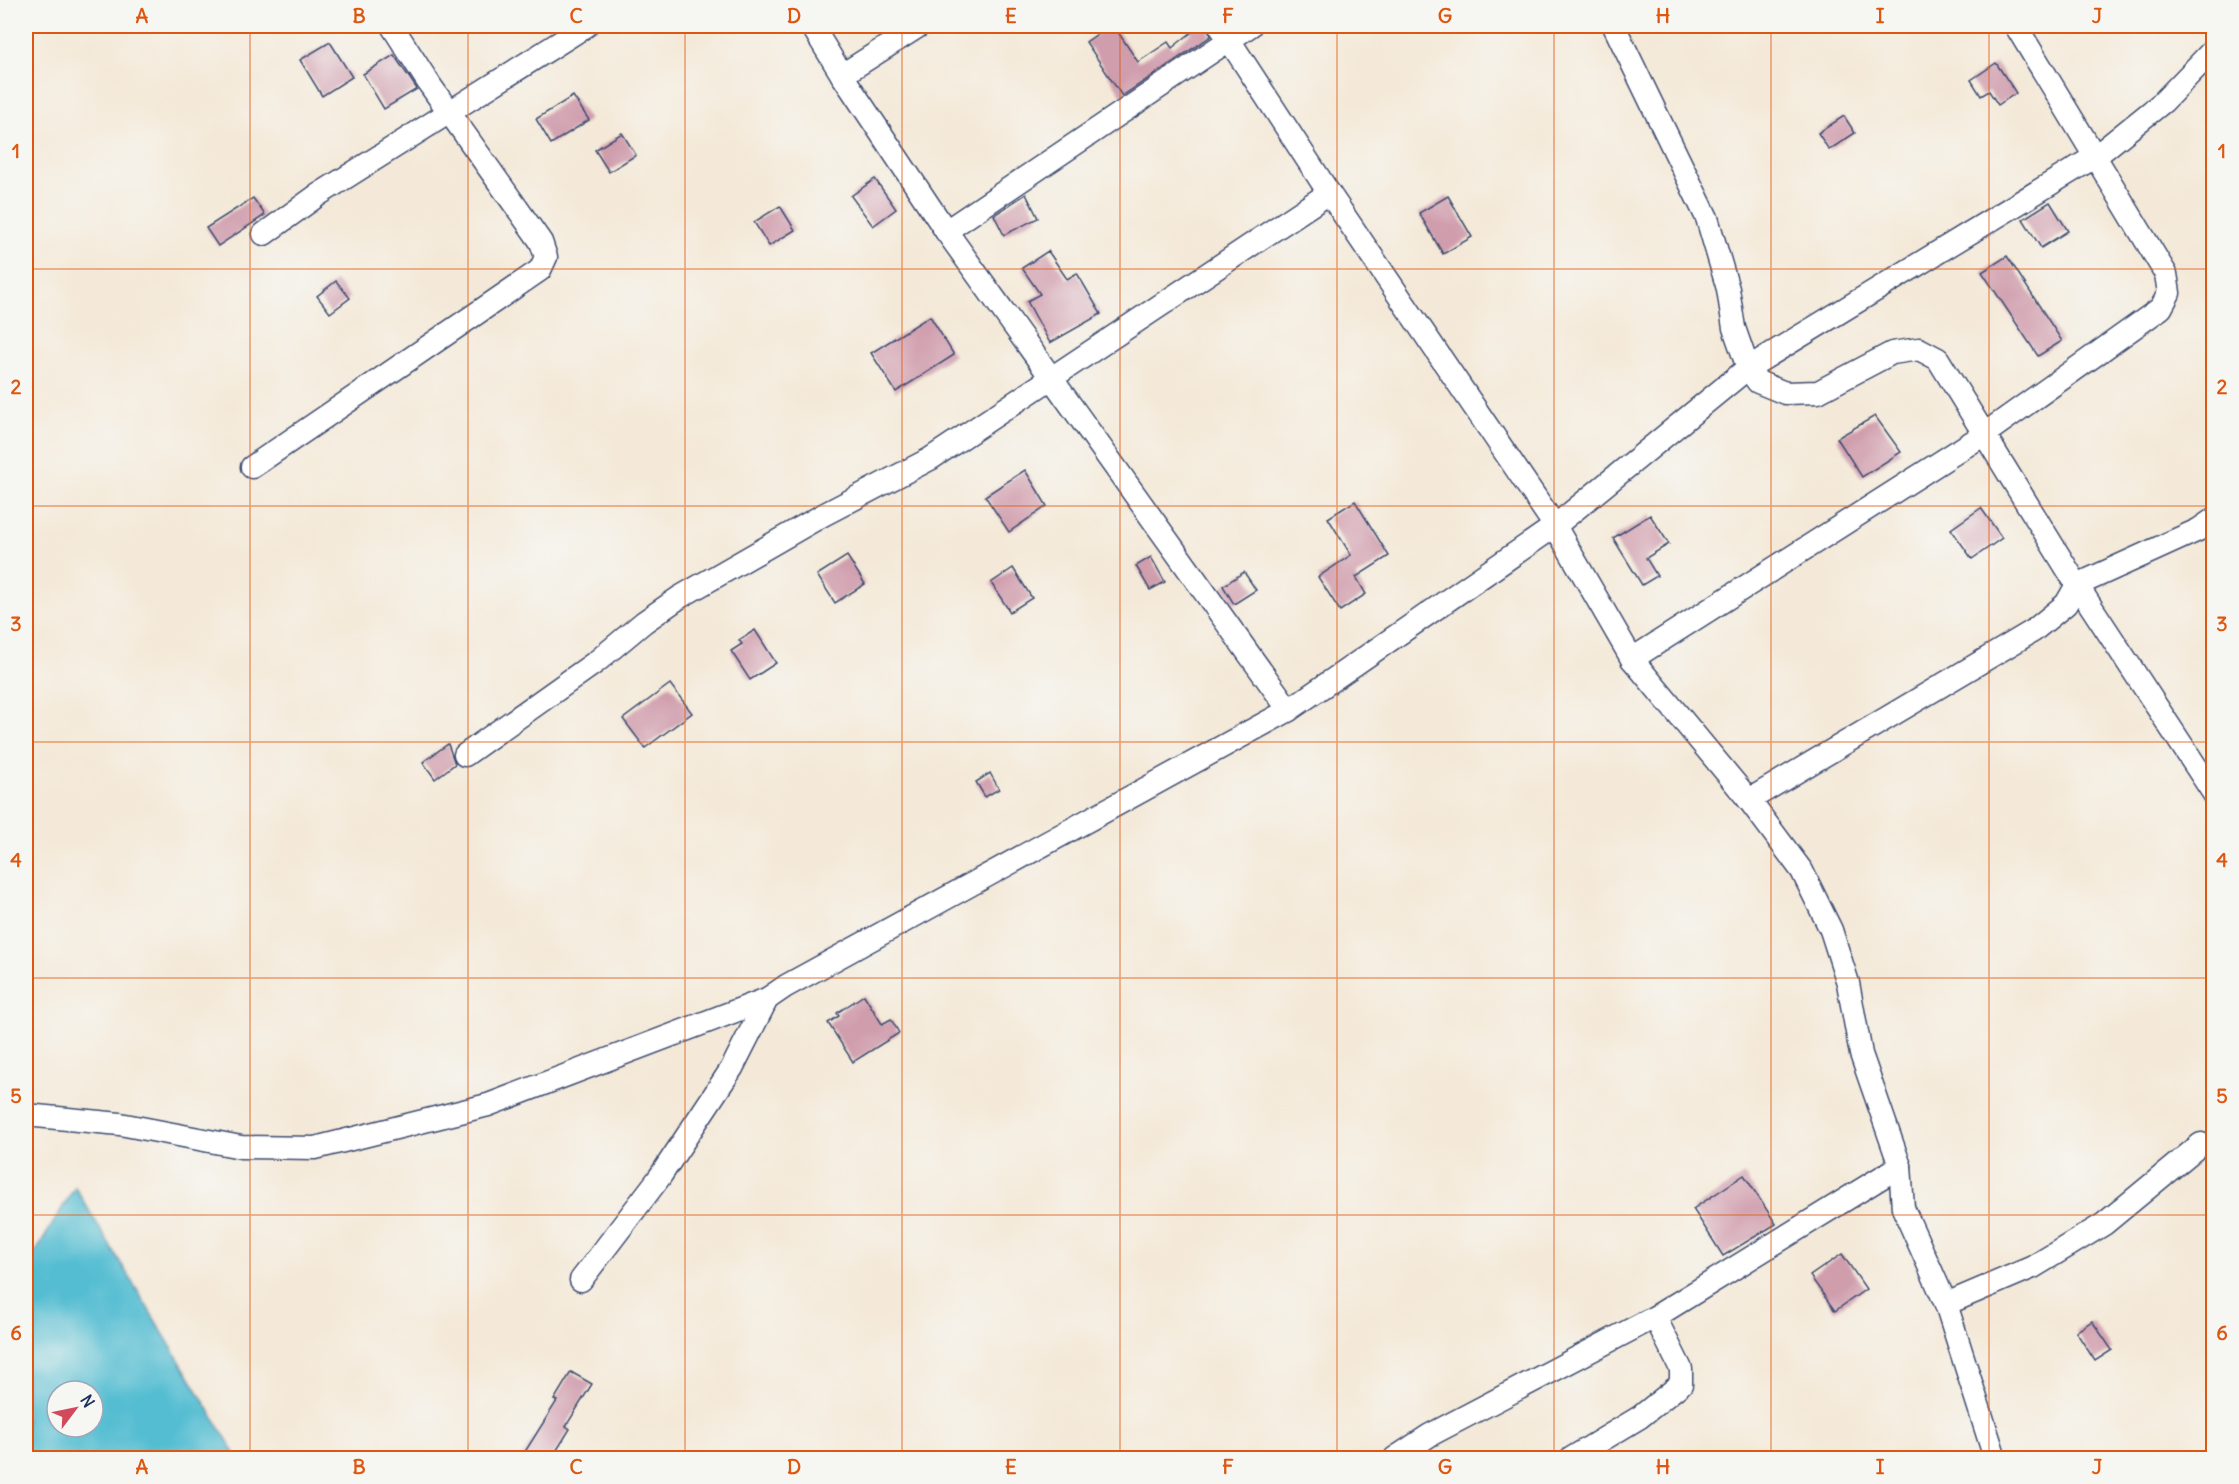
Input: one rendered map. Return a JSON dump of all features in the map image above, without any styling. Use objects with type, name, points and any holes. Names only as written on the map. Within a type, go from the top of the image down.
[{"type":"street","points":[[252,467],[540,270],[546,257],[541,242],[452,112],[430,85],[392,26]]},
{"type":"street","points":[[264,234],[318,195],[586,26]]},
{"type":"street","points":[[812,26],[946,231],[1289,710]]},
{"type":"street","points":[[842,75],[919,26]]},
{"type":"street","points":[[946,231],[1224,32],[1250,26]]},
{"type":"street","points":[[1614,26],[1707,218],[1728,289],[1734,328],[1748,368],[1758,382],[1785,393],[1818,392],[1892,353],[1919,349],[1938,359],[2077,585],[2214,794]]},
{"type":"street","points":[[1632,659],[1983,435],[2162,308],[2169,293],[2166,274],[2016,26]]},
{"type":"street","points":[[1224,32],[1329,193],[1555,526],[1632,659],[1749,800],[1802,872],[1831,930],[1848,983],[1862,1054],[1900,1166],[1904,1208],[1946,1304],[1995,1458]]},
{"type":"street","points":[[26,1115],[120,1124],[241,1148],[315,1148],[488,1105],[767,999],[786,986],[1289,710],[1555,526],[1748,368],[2096,156],[2163,102],[2214,49]]},
{"type":"street","points":[[465,755],[597,662],[644,622],[680,597],[823,515],[930,459],[1329,193]]},
{"type":"street","points":[[1749,800],[2033,631],[2067,604],[2077,585],[2198,530],[2214,519]]},
{"type":"street","points":[[581,1280],[665,1169],[732,1068],[767,999]]},
{"type":"street","points":[[1946,1304],[2033,1267],[2094,1230],[2201,1144]]},
{"type":"street","points":[[1395,1458],[1430,1434],[1655,1317],[1900,1166]]},
{"type":"street","points":[[1572,1458],[1640,1417],[1681,1384],[1681,1369],[1655,1317]]},
{"type":"water","points":[[75,1187],[238,1458],[26,1458],[26,1268]]},
{"type":"building","points":[[1109,26],[1114,26],[1138,62],[1168,42],[1172,48],[1192,32],[1187,26],[1207,26],[1211,36],[1122,96],[1086,42]]},
{"type":"building","points":[[330,42],[352,77],[322,96],[300,60]]},
{"type":"building","points":[[394,55],[417,89],[384,109],[363,74]]},
{"type":"building","points":[[1996,63],[2016,93],[1998,105],[1989,91],[1981,96],[1971,80]]},
{"type":"building","points":[[573,96],[589,120],[551,144],[536,119]]},
{"type":"building","points":[[1844,116],[1855,133],[1829,150],[1818,133]]},
{"type":"building","points":[[622,133],[636,155],[609,172],[595,150]]},
{"type":"building","points":[[875,179],[896,209],[873,226],[851,196]]},
{"type":"building","points":[[1026,194],[1038,218],[1004,235],[994,215]]},
{"type":"building","points":[[1448,196],[1472,237],[1443,254],[1419,213]]},
{"type":"building","points":[[253,198],[265,215],[218,246],[206,228]]},
{"type":"building","points":[[2050,202],[2068,231],[2041,248],[2023,219]]},
{"type":"building","points":[[780,206],[795,230],[769,246],[754,222]]},
{"type":"building","points":[[1048,251],[1067,279],[1077,273],[1101,314],[1050,343],[1027,301],[1040,294],[1022,268]]},
{"type":"building","points":[[2007,256],[2062,341],[2038,356],[1982,272]]},
{"type":"building","points":[[336,281],[350,298],[330,313],[317,296]]},
{"type":"building","points":[[930,316],[954,355],[896,392],[871,353]]},
{"type":"building","points":[[1875,416],[1901,452],[1862,477],[1837,438]]},
{"type":"building","points":[[1025,470],[1047,506],[1009,532],[985,496]]},
{"type":"building","points":[[1355,501],[1389,556],[1356,577],[1366,594],[1340,611],[1318,577],[1351,555],[1328,518]]},
{"type":"building","points":[[1981,508],[2002,538],[1972,559],[1951,529]]},
{"type":"building","points":[[1650,515],[1669,544],[1646,558],[1657,576],[1642,585],[1613,538]]},
{"type":"building","points":[[847,556],[865,584],[835,603],[817,575]]},
{"type":"building","points":[[1151,557],[1165,582],[1150,590],[1136,566]]},
{"type":"building","points":[[1013,568],[1032,598],[1010,612],[991,583]]},
{"type":"building","points":[[1244,572],[1256,590],[1234,604],[1223,586]]},
{"type":"building","points":[[755,630],[776,663],[750,680],[731,651],[742,644],[739,640]]},
{"type":"building","points":[[670,684],[692,713],[645,748],[623,719]]},
{"type":"building","points":[[448,744],[455,764],[435,779],[423,762]]},
{"type":"building","points":[[990,773],[999,789],[985,797],[976,782]]},
{"type":"building","points":[[864,995],[882,1024],[891,1019],[899,1033],[853,1062],[828,1023],[839,1016],[837,1013]]},
{"type":"building","points":[[1744,1175],[1776,1224],[1723,1256],[1693,1209]]},
{"type":"building","points":[[1842,1254],[1866,1289],[1835,1311],[1810,1276]]},
{"type":"building","points":[[2092,1321],[2112,1350],[2095,1361],[2076,1332]]},
{"type":"building","points":[[571,1372],[592,1384],[566,1426],[570,1429],[552,1458],[521,1458],[557,1401],[554,1400]]}]
